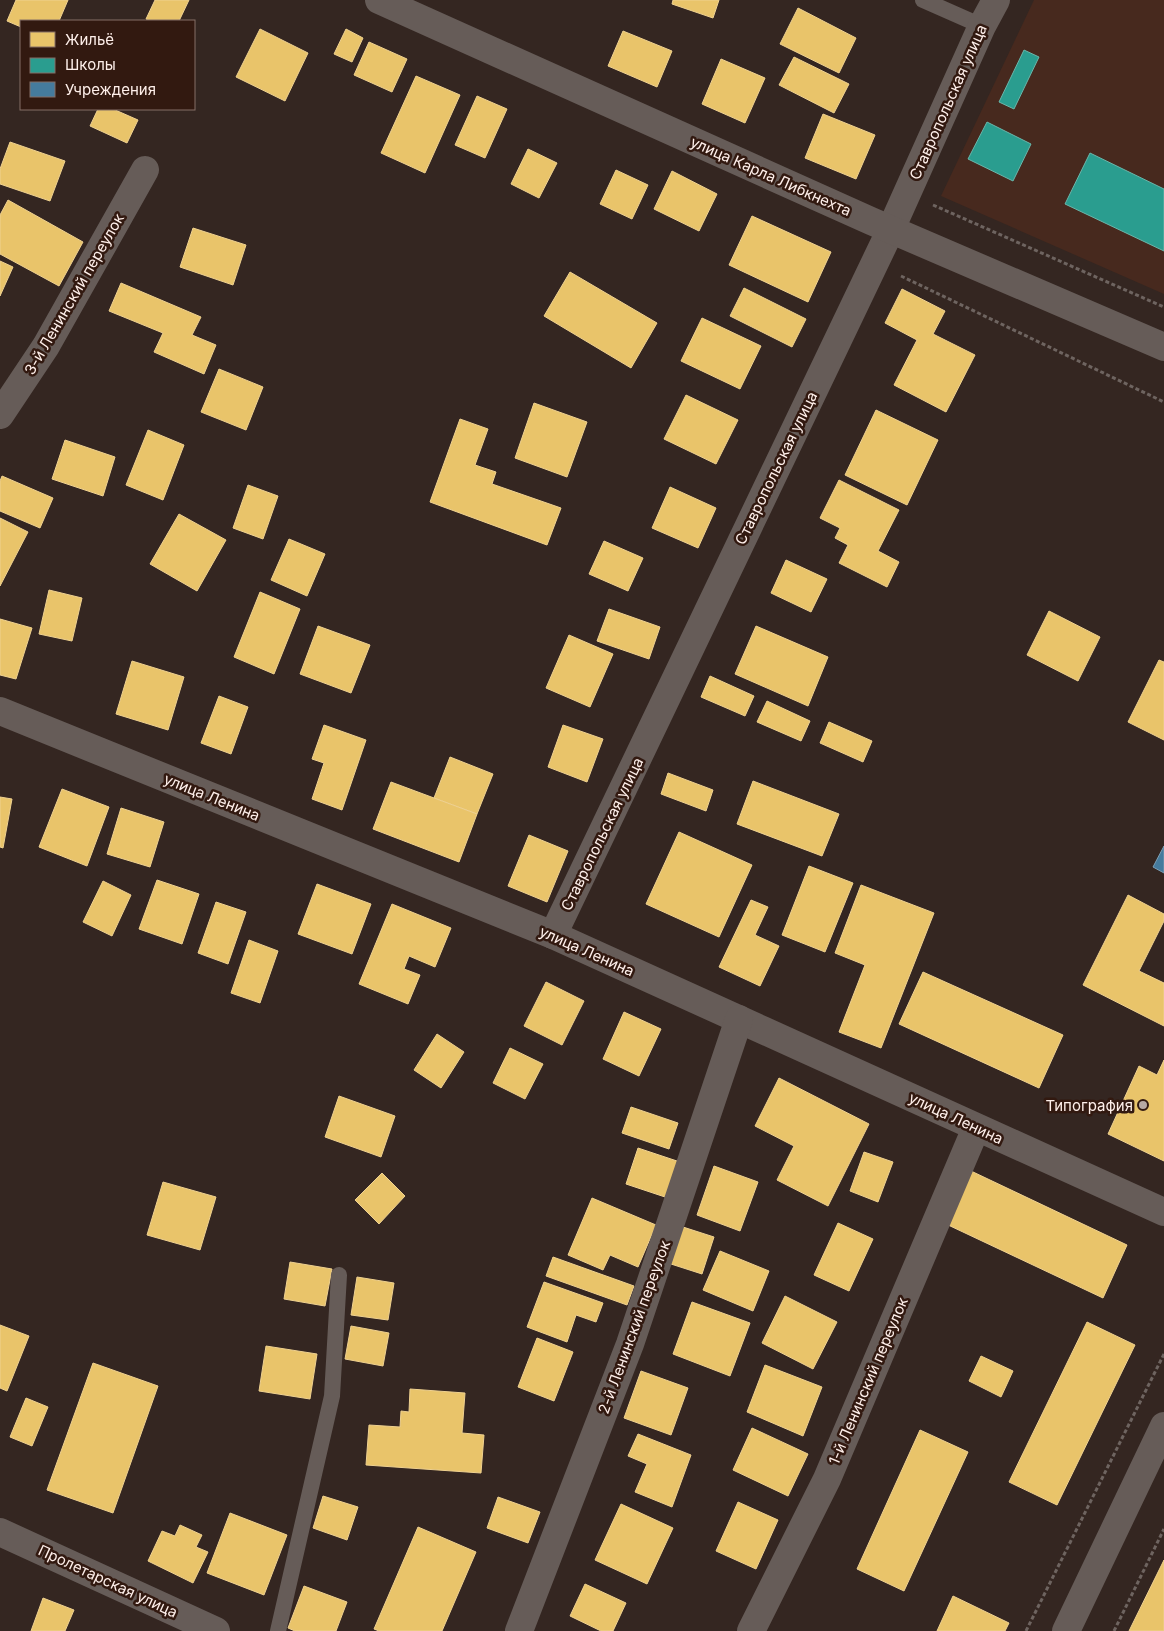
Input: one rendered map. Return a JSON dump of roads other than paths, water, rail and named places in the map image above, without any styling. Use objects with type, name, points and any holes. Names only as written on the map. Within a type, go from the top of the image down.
[{"type":"street","name":"улица Карла Либкнехта","points":[[379,0],[891,230],[1164,347]]},
{"type":"street","name":"Ставропольская улица","points":[[553,935],[891,230],[982,26],[996,0]]},
{"type":"street","name":"3-й Ленинский переулок","points":[[0,416],[46,346],[145,170]]},
{"type":"street","name":"улица Ленина","points":[[0,711],[553,935],[1164,1212]]},
{"type":"street","name":"2-й Ленинский переулок","points":[[519,1631],[630,1344],[739,1019]]},
{"type":"street","name":"1-й Ленинский переулок","points":[[751,1631],[827,1479],[976,1128]]},
{"type":"street","points":[[1066,1631],[1164,1426]]},
{"type":"street","name":"Пролетарская улица","points":[[0,1532],[216,1631]]},
{"type":"lane","points":[[923,0],[982,26]]},
{"type":"lane","points":[[278,1631],[332,1396],[339,1275]]},
{"type":"place","name":"Типография","points":[[1143,1105]]}]
